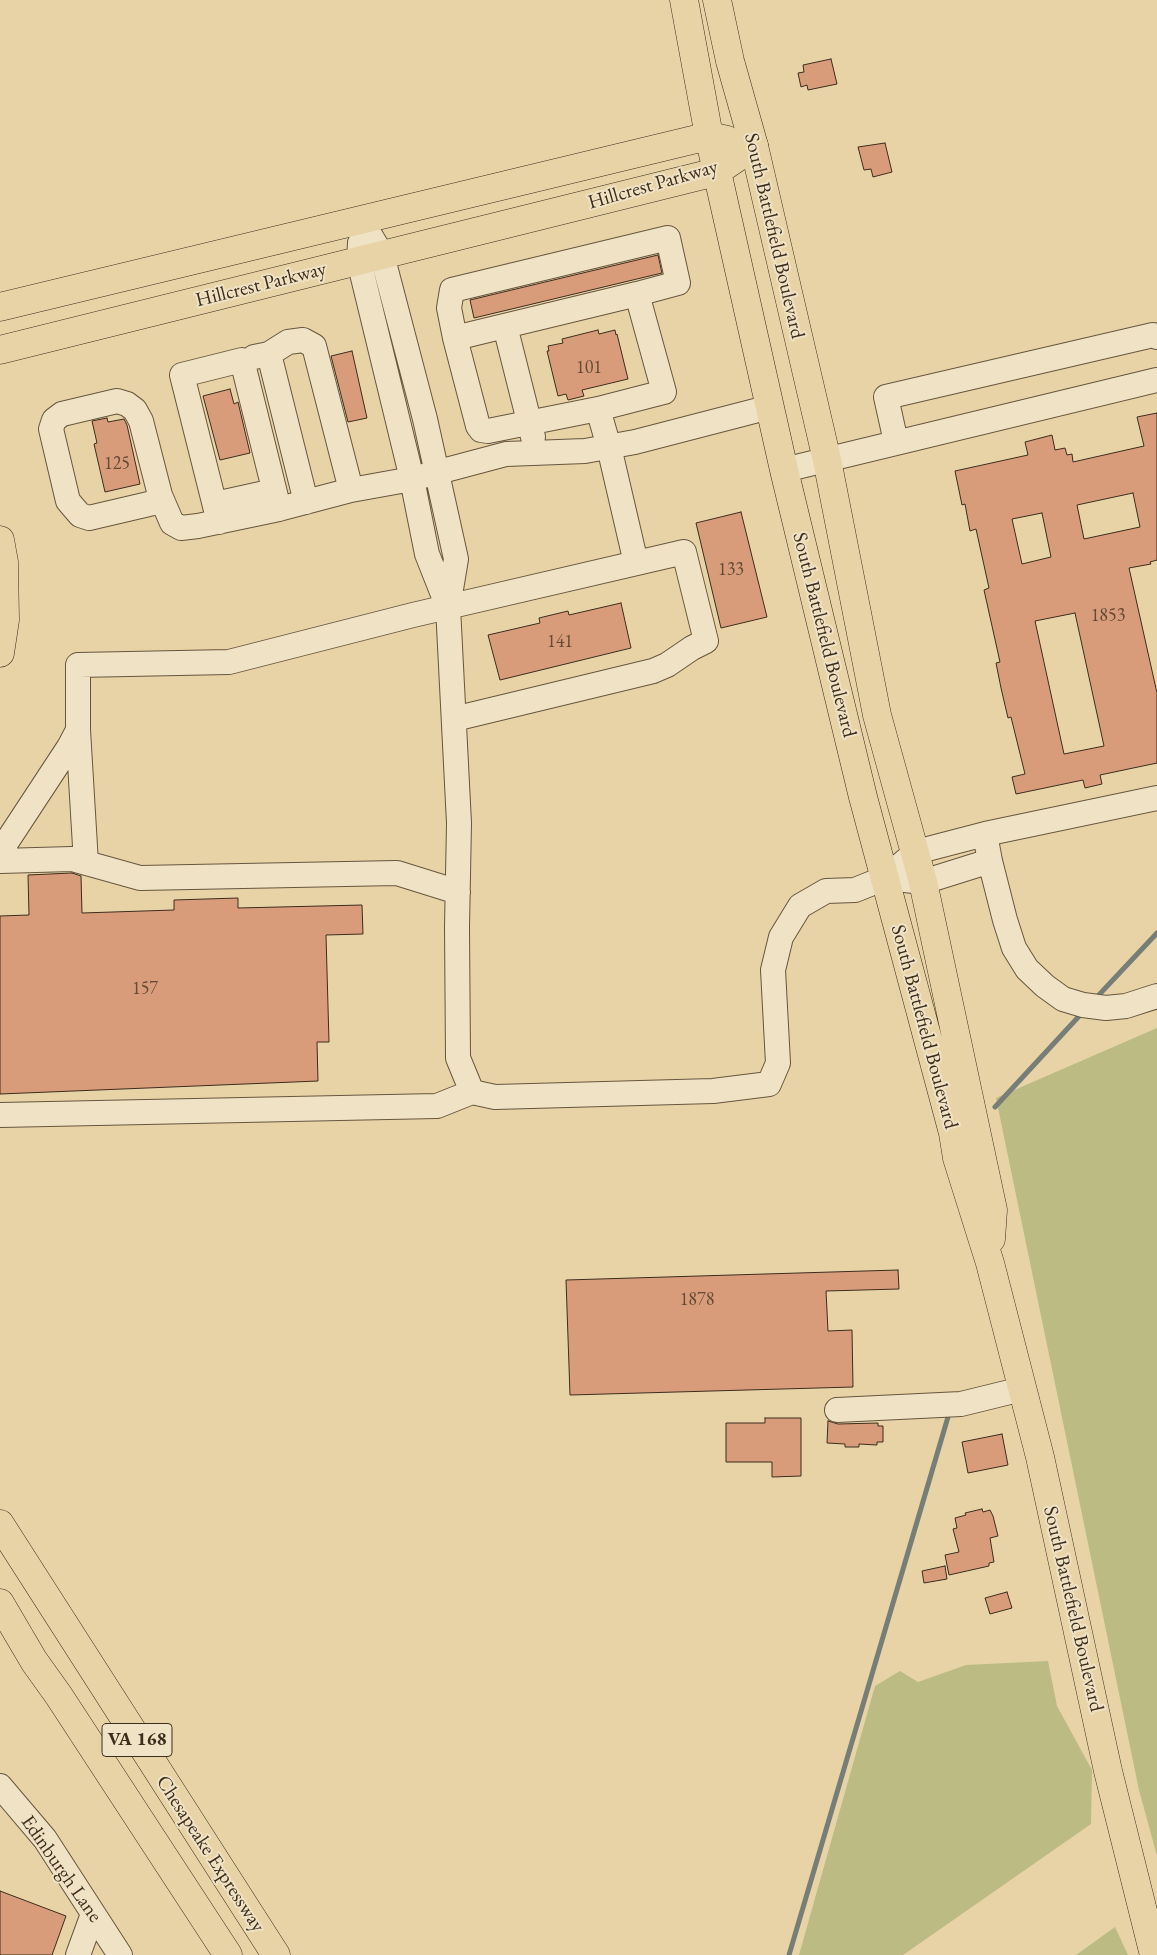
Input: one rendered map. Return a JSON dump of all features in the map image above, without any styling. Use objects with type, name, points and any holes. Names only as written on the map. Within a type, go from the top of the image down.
[{"type":"main road","name":"South Battlefield Boulevard","points":[[684,0],[716,172],[784,470],[863,796],[957,1158],[990,1263],[1040,1458],[1108,1771],[1154,1955]]},
{"type":"main road","name":"South Battlefield Boulevard","points":[[717,0],[730,61],[754,146],[827,460],[877,715],[923,882],[993,1210],[990,1263]]},
{"type":"main road","name":"Hillcrest Parkway","points":[[0,307],[709,136],[754,146]]},
{"type":"main road","name":"Hillcrest Parkway","points":[[0,350],[716,172],[754,146]]},
{"type":"main road","points":[[0,540],[4,562],[5,620],[0,653]]},
{"type":"main road","name":"Chesapeake Expressway","points":[[0,1524],[276,1955]]},
{"type":"main road","name":"Chesapeake Expressway","points":[[0,1603],[34,1661],[59,1696],[228,1955]]},
{"type":"main road","points":[[0,1618],[34,1661]]},
{"type":"street","points":[[361,220],[427,554],[448,607]]},
{"type":"street","points":[[455,338],[678,283],[668,238],[452,290],[449,308],[455,338],[478,426],[481,430],[488,431],[598,409],[664,392],[636,294]]},
{"type":"street","points":[[370,258],[438,472],[456,559],[448,607],[459,823],[458,1058],[472,1092]]},
{"type":"street","points":[[506,326],[537,453]]},
{"type":"street","points":[[896,442],[886,397],[1153,334],[1157,338]]},
{"type":"street","points":[[217,513],[182,375],[269,354],[288,342],[302,340],[314,346],[351,490]]},
{"type":"street","points":[[269,354],[306,502]]},
{"type":"street","points":[[242,360],[277,500]]},
{"type":"street","points":[[784,470],[1157,380]]},
{"type":"street","points":[[160,495],[152,503],[89,518],[80,515],[68,501],[51,429],[54,420],[62,414],[117,401],[127,404],[135,410],[141,421],[160,495],[172,523],[181,528],[217,513],[277,500],[306,502],[351,490],[412,479],[506,454],[585,452],[770,406]]},
{"type":"street","points":[[598,409],[609,447],[636,563]]},
{"type":"street","points":[[86,862],[78,730],[78,666],[228,662],[448,607],[684,552],[706,642],[692,648],[667,666],[654,671],[454,719]]},
{"type":"street","points":[[0,852],[69,747],[78,730]]},
{"type":"street","points":[[0,1115],[437,1106],[472,1092],[495,1097],[713,1091],[769,1084],[778,1063],[773,970],[781,937],[800,906],[826,891],[856,890],[885,878],[916,852],[986,834],[1157,798]]},
{"type":"street","points":[[986,834],[990,861],[1014,948],[1027,969],[1045,986],[1063,998],[1083,1005],[1106,1008],[1126,1006],[1157,996]]},
{"type":"street","points":[[0,861],[72,859],[140,878],[397,873],[458,892]]},
{"type":"street","points":[[885,878],[923,882],[990,861]]},
{"type":"street","points":[[838,1410],[961,1404],[1022,1389]]},
{"type":"street","name":"Edinburgh Lane","points":[[0,1786],[45,1839],[120,1955]]},
{"type":"street","points":[[78,1955],[94,1914]]},
{"type":"green space","points":[[1157,1028],[1157,1856],[1139,1790],[996,1098]]},
{"type":"green space","points":[[1048,1661],[1057,1706],[1092,1770],[1091,1824],[903,1955],[799,1955],[875,1686],[900,1671],[918,1682],[966,1665]]},
{"type":"green space","points":[[1115,1927],[1128,1955],[1076,1955]]},
{"type":"building","points":[[831,59],[837,84],[808,90],[807,85],[801,87],[798,73],[804,72],[803,65]]},
{"type":"building","points":[[885,143],[892,172],[873,177],[871,169],[864,170],[858,147]]},
{"type":"building","points":[[658,255],[662,273],[474,318],[470,300]]},
{"type":"building","points":[[598,330],[599,334],[615,330],[628,379],[582,390],[584,396],[568,400],[566,394],[558,396],[547,351],[549,351],[548,346],[563,343],[562,339]]},
{"type":"building","points":[[352,351],[367,418],[348,422],[331,356]]},
{"type":"building","points":[[230,389],[234,404],[238,402],[250,453],[220,460],[203,396]]},
{"type":"building","points":[[1157,413],[1157,560],[1150,562],[1151,564],[1129,568],[1157,693],[1157,763],[1100,775],[1102,784],[1085,788],[1083,780],[1016,794],[1012,777],[1025,774],[1011,717],[1008,718],[996,663],[1000,662],[984,590],[989,588],[976,529],[970,531],[965,504],[962,505],[955,471],[1028,455],[1025,442],[1052,435],[1055,450],[1065,448],[1067,455],[1072,454],[1073,462],[1144,446],[1137,417]],"holes":[[[1133,493],[1140,527],[1084,539],[1077,505]],[[1042,513],[1051,557],[1022,564],[1012,519]],[[1075,613],[1104,746],[1064,754],[1035,621]]]},
{"type":"building","points":[[107,418],[108,422],[124,419],[127,425],[140,484],[105,492],[94,444],[97,443],[92,421]]},
{"type":"building","points":[[741,512],[767,617],[721,628],[696,523]]},
{"type":"building","points":[[621,603],[631,648],[500,680],[488,635],[540,623],[539,618],[568,611],[569,615]]},
{"type":"building","points":[[72,873],[81,876],[82,913],[174,910],[174,900],[238,898],[238,908],[362,905],[363,934],[326,935],[329,1042],[317,1042],[318,1081],[0,1094],[0,916],[29,915],[28,875]]},
{"type":"building","points":[[898,1270],[899,1289],[826,1291],[828,1331],[852,1330],[853,1387],[570,1395],[566,1280]]},
{"type":"building","points":[[765,1418],[801,1418],[801,1476],[772,1477],[772,1462],[726,1462],[726,1423],[765,1423]]},
{"type":"building","points":[[828,1421],[838,1424],[878,1423],[878,1426],[883,1426],[883,1442],[877,1442],[877,1445],[859,1444],[859,1447],[845,1447],[845,1444],[827,1443]]},
{"type":"building","points":[[1002,1434],[1008,1465],[968,1473],[962,1442]]},
{"type":"building","points":[[982,1509],[983,1512],[990,1510],[998,1536],[990,1538],[994,1562],[989,1563],[989,1566],[949,1575],[945,1555],[959,1552],[953,1529],[957,1528],[955,1518],[966,1515],[965,1513]]},
{"type":"building","points":[[945,1566],[947,1579],[924,1583],[922,1571]]},
{"type":"building","points":[[1007,1592],[1012,1608],[990,1614],[985,1598]]},
{"type":"building","points":[[0,1891],[66,1916],[52,1955],[0,1955]]},
{"type":"waterway","points":[[1096,998],[1157,933]]},
{"type":"waterway","points":[[995,1107],[1082,1013]]},
{"type":"waterway","points":[[789,1955],[948,1417]]}]
